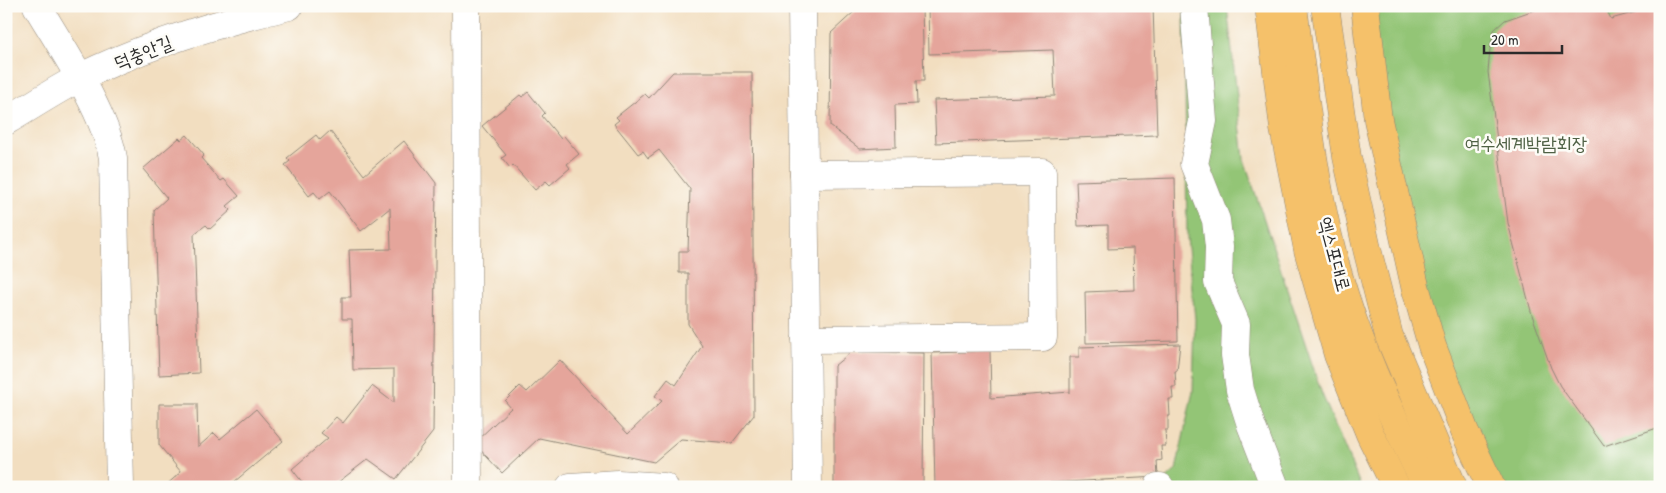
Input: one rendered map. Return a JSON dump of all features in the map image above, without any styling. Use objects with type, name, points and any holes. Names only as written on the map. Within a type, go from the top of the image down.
[{"type":"main road","points":[[1269,6],[1284,129],[1308,250],[1338,355],[1370,434],[1396,487]]},
{"type":"main road","name":"엑스포대로","points":[[1293,6],[1314,160],[1333,257],[1364,351],[1427,487]]},
{"type":"main road","name":"엑스포대로","points":[[1324,6],[1347,157],[1367,249],[1387,326],[1453,487]]},
{"type":"main road","points":[[1365,6],[1378,120],[1415,286],[1432,346],[1465,432],[1491,487]]},
{"type":"street","points":[[38,6],[79,78],[106,134],[114,158],[120,487]]},
{"type":"street","name":"덕충안길","points":[[6,121],[79,78],[162,44],[221,24],[289,6]]},
{"type":"street","points":[[466,6],[468,487]]},
{"type":"street","points":[[802,6],[808,487]]},
{"type":"street","points":[[1194,6],[1203,121],[1194,164],[1216,220],[1219,247],[1218,282],[1236,324],[1236,355],[1240,390],[1272,486]]},
{"type":"street","points":[[804,174],[1042,172],[1043,337],[806,340]]},
{"type":"street","points":[[570,487],[618,484],[664,487]]},
{"type":"green space","points":[[1184,6],[1227,6],[1244,159],[1322,394],[1361,487],[1158,487],[1176,470],[1193,391],[1195,319],[1187,238]]},
{"type":"green space","name":"여수세계박람회장","points":[[1373,6],[1660,6],[1660,487],[1497,487],[1431,332],[1380,105]]},
{"type":"building","points":[[928,6],[1153,6],[1157,135],[936,143],[934,100],[1055,96],[1053,50],[929,54]]},
{"type":"building","points":[[1546,6],[1605,6],[1611,19],[1636,12],[1640,6],[1660,6],[1660,427],[1604,446],[1560,386],[1551,368],[1532,315],[1508,223],[1488,72],[1494,30],[1505,20]]},
{"type":"building","points":[[922,8],[924,81],[916,81],[917,104],[895,105],[896,147],[860,149],[830,126],[831,33],[856,10]]},
{"type":"building","points":[[673,72],[752,72],[754,415],[732,443],[681,439],[654,462],[539,438],[502,473],[474,443],[511,408],[505,401],[520,386],[527,392],[560,360],[628,434],[662,401],[655,396],[668,379],[676,385],[702,346],[688,324],[688,273],[679,273],[679,251],[688,251],[690,189],[659,150],[648,158],[643,151],[638,154],[614,124],[619,120],[616,117],[645,94],[649,98]]},
{"type":"building","points":[[528,92],[545,113],[542,116],[561,139],[564,136],[579,154],[567,164],[570,168],[550,185],[546,181],[535,190],[513,165],[510,168],[502,158],[506,155],[482,126],[520,95],[522,97]]},
{"type":"building","points":[[330,131],[364,175],[404,141],[436,183],[433,432],[396,479],[368,459],[332,487],[306,487],[292,469],[328,438],[321,433],[336,417],[343,423],[372,386],[394,403],[394,369],[353,370],[352,319],[342,319],[342,297],[351,297],[349,250],[391,249],[390,208],[361,231],[330,191],[320,199],[314,192],[309,196],[285,165],[290,161],[287,158],[316,135],[320,140]]},
{"type":"building","points":[[187,135],[204,155],[201,158],[221,181],[224,179],[239,196],[227,206],[231,210],[210,229],[206,225],[194,234],[199,373],[159,375],[154,210],[167,198],[143,169],[179,138],[181,140]]},
{"type":"building","points":[[1175,178],[1178,341],[1086,343],[1085,292],[1134,290],[1133,248],[1108,249],[1108,225],[1078,226],[1076,181]]},
{"type":"building","points":[[1180,344],[1177,371],[1175,371],[1176,387],[1172,387],[1173,399],[1169,399],[1170,416],[1168,416],[1168,430],[1165,430],[1166,446],[1161,446],[1162,460],[1157,461],[1158,477],[974,487],[935,487],[932,353],[990,351],[991,398],[1070,392],[1070,357],[1079,357],[1079,347]]},
{"type":"building","points":[[851,352],[924,353],[923,487],[834,487],[834,366]]},
{"type":"building","points":[[159,404],[197,404],[198,447],[214,433],[220,439],[256,409],[283,441],[228,487],[164,487],[181,472],[159,445]]}]
